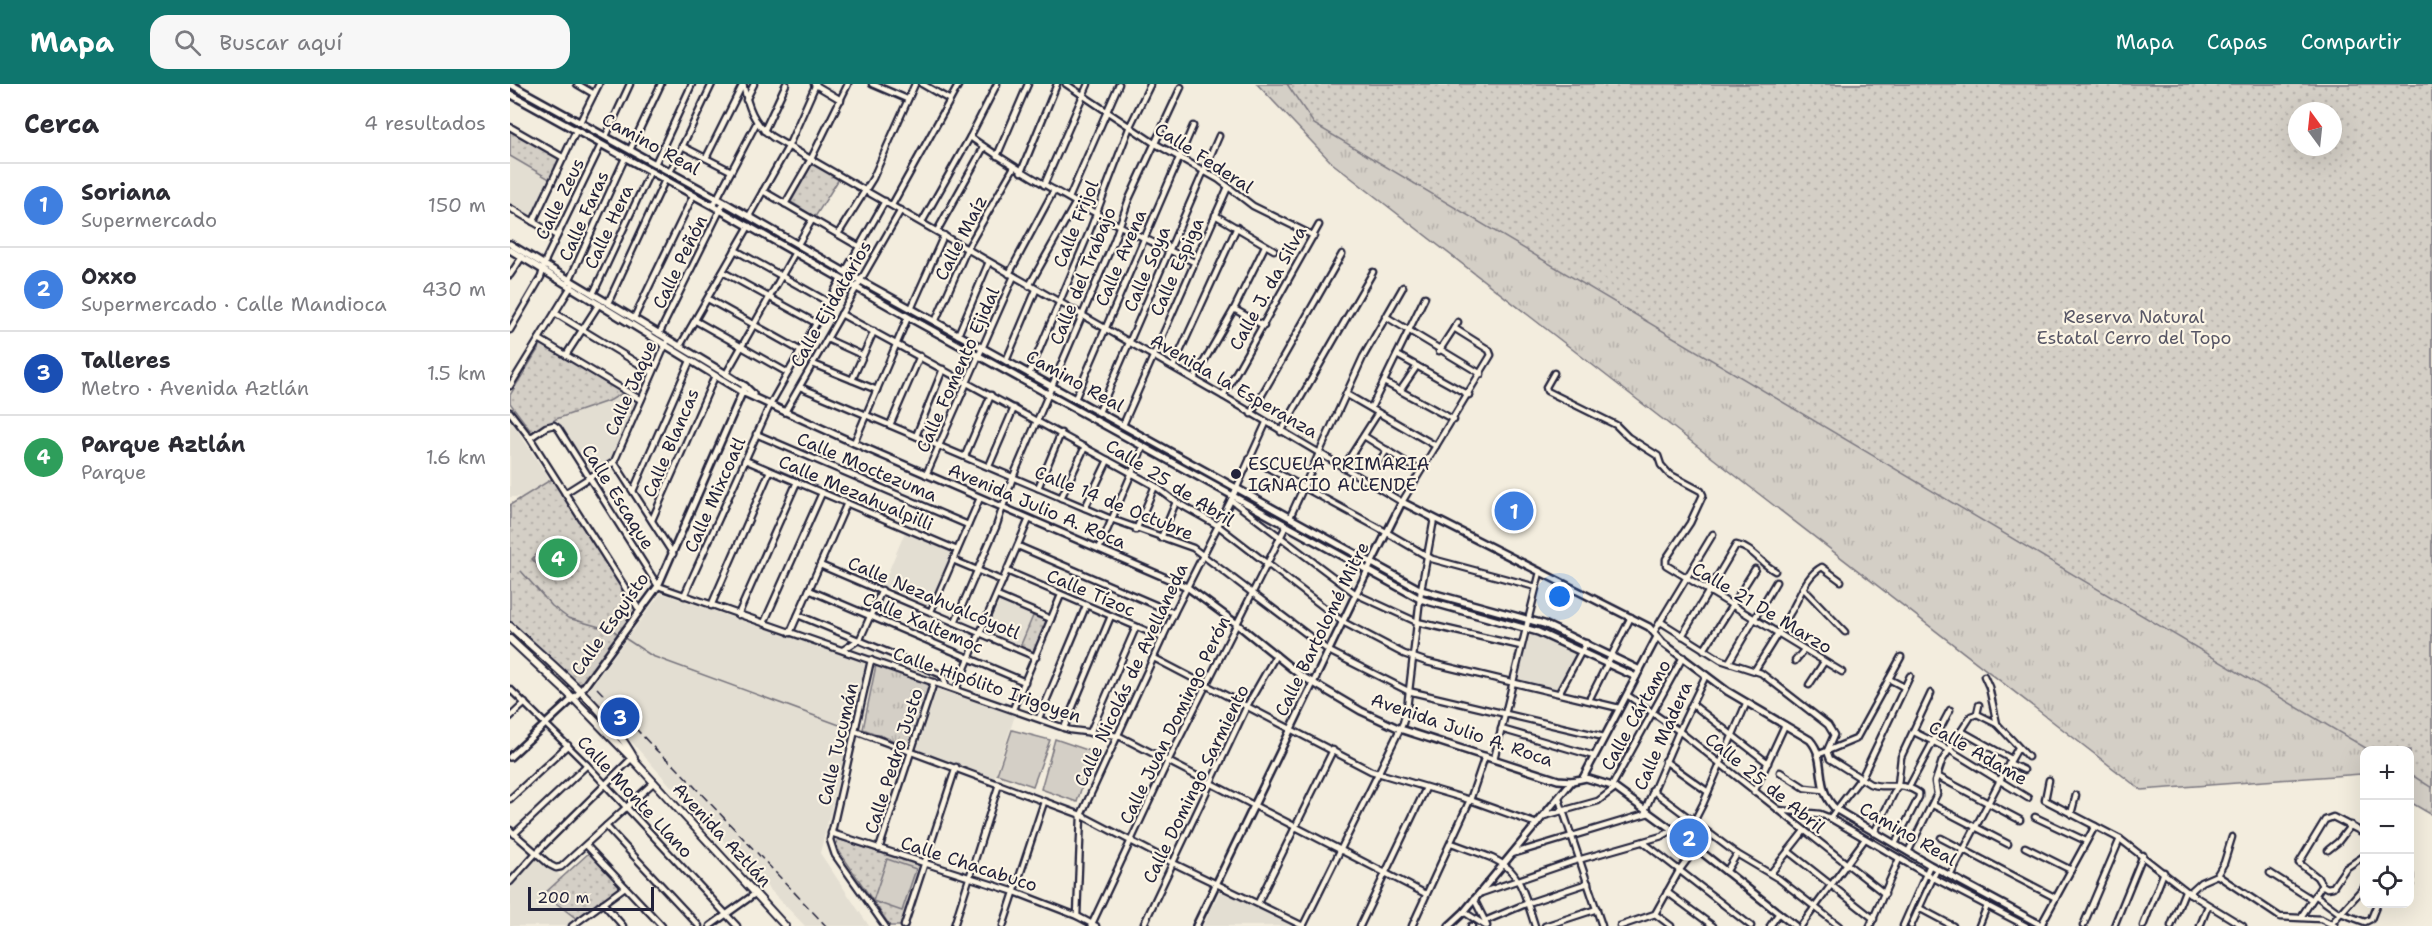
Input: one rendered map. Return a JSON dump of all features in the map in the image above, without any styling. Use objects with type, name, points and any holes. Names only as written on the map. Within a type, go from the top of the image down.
[{"type":"main road","name":"Avenida Aztlán","points":[[510,626],[632,758]]},
{"type":"main road","name":"Avenida Aztlán","points":[[510,639],[576,695],[615,732],[652,783],[785,926]]},
{"type":"street","name":"Camino Real","points":[[510,84],[981,348],[1421,590],[1528,618],[1640,670]]},
{"type":"street","points":[[577,84],[594,94]]},
{"type":"street","points":[[580,122],[599,84]]},
{"type":"street","points":[[606,136],[630,84]]},
{"type":"street","points":[[630,150],[661,84]]},
{"type":"street","points":[[655,164],[692,84]]},
{"type":"street","points":[[670,172],[712,84]]},
{"type":"street","points":[[706,158],[743,84]]},
{"type":"street","name":"Avenida la Esperanza","points":[[743,84],[746,99],[757,122],[764,130],[788,147],[1194,379],[1402,502],[1631,617],[1746,704],[1810,740],[1817,755]]},
{"type":"street","points":[[746,99],[754,84]]},
{"type":"street","points":[[764,130],[786,84]]},
{"type":"street","points":[[749,216],[788,147],[815,84],[841,100]]},
{"type":"street","points":[[785,204],[812,159],[848,84]]},
{"type":"street","points":[[872,84],[907,99]]},
{"type":"street","points":[[838,234],[876,172],[915,84]]},
{"type":"street","points":[[922,84],[950,99]]},
{"type":"street","points":[[892,205],[959,84]]},
{"type":"street","points":[[922,222],[997,84]]},
{"type":"street","points":[[997,156],[1028,84]]},
{"type":"street","points":[[1021,172],[1057,84]]},
{"type":"street","name":"Calle Federal","points":[[1066,84],[1265,213],[1314,236]]},
{"type":"street","points":[[1044,185],[1088,84]]},
{"type":"street","points":[[1069,198],[1119,84]]},
{"type":"street","name":"Calle Frijol","points":[[1029,374],[1130,126],[1150,85]]},
{"type":"street","name":"Calle del Trabajo","points":[[955,621],[1003,507],[1013,477],[1083,316],[1154,143],[1181,87]]},
{"type":"street","name":"Camino Real","points":[[510,94],[1232,498],[1420,599],[1525,628],[1582,651],[1636,677]]},
{"type":"street","points":[[713,206],[757,122]]},
{"type":"street","name":"Calle Avena","points":[[1075,399],[1193,126]]},
{"type":"street","points":[[510,127],[564,158]]},
{"type":"street","points":[[533,222],[576,132]]},
{"type":"street","name":"Calle Soya","points":[[1099,412],[1219,136]]},
{"type":"street","points":[[970,137],[1044,185],[1194,262]]},
{"type":"street","name":"Calle Zeus","points":[[510,330],[544,268],[601,145]]},
{"type":"street","points":[[682,146],[731,171]]},
{"type":"street","points":[[937,231],[984,147]]},
{"type":"street","name":"Calle Faras","points":[[510,386],[555,313],[625,158]]},
{"type":"street","name":"Calle Maíz","points":[[935,322],[967,249],[1014,167]]},
{"type":"street","name":"Calle Hera","points":[[593,294],[650,172]]},
{"type":"street","points":[[608,303],[666,180]]},
{"type":"street","name":"Calle Espiga","points":[[1123,425],[1228,187]]},
{"type":"street","name":"Calle Fomento Ejidal","points":[[926,475],[968,382],[1011,275],[1054,190]]},
{"type":"street","points":[[763,191],[860,246]]},
{"type":"street","points":[[634,318],[693,196]]},
{"type":"street","points":[[845,272],[885,201]]},
{"type":"street","name":"Calle Peñón","points":[[659,334],[724,202]]},
{"type":"street","points":[[1029,286],[1076,202]]},
{"type":"street","points":[[510,208],[557,236]]},
{"type":"street","name":"Calle Ejidatarios","points":[[785,412],[901,210]]},
{"type":"street","points":[[1215,215],[1274,250]]},
{"type":"street","points":[[798,244],[812,220]]},
{"type":"street","name":"Calle J. da Silva","points":[[1223,396],[1319,225]]},
{"type":"street","points":[[680,346],[749,226]]},
{"type":"street","points":[[1173,368],[1237,227]]},
{"type":"street","points":[[911,309],[944,235]]},
{"type":"street","name":"Avenida Julio A. Roca","points":[[510,243],[544,268]]},
{"type":"street","points":[[1194,379],[1234,309],[1265,246]]},
{"type":"street","name":"Avenida Julio A. Roca","points":[[510,250],[634,318],[659,334],[666,342],[680,346],[726,374],[743,389]]},
{"type":"street","points":[[735,250],[828,302]]},
{"type":"street","points":[[726,374],[794,254]]},
{"type":"street","points":[[1251,414],[1342,254]]},
{"type":"street","points":[[510,275],[522,257]]},
{"type":"street","points":[[958,335],[989,262]]},
{"type":"street","points":[[723,272],[816,323]]},
{"type":"street","points":[[1281,432],[1374,272]]},
{"type":"street","name":"Calle Mixcoatl","points":[[684,596],[770,405],[841,279]]},
{"type":"street","name":"Avenida Julio A. Roca","points":[[570,283],[599,304],[666,342],[690,361],[770,405],[1187,587],[1312,683],[1361,711],[1400,729],[1558,780],[1572,781],[1583,778]]},
{"type":"street","points":[[1290,517],[1363,357],[1403,287]]},
{"type":"street","points":[[1006,361],[1036,290]]},
{"type":"street","points":[[1371,408],[1425,297]]},
{"type":"street","points":[[708,299],[801,351]]},
{"type":"street","points":[[566,355],[599,304]]},
{"type":"street","points":[[1234,309],[1264,326]]},
{"type":"street","points":[[555,313],[652,372]]},
{"type":"street","name":"Calle 25 de Abril","points":[[841,314],[1155,486],[1176,502],[1217,525],[1343,622],[1412,658],[1619,708]]},
{"type":"street","points":[[1385,316],[1439,351],[1481,374]]},
{"type":"street","points":[[854,443],[908,317]]},
{"type":"street","points":[[696,321],[788,373]]},
{"type":"street","points":[[1439,351],[1458,322]]},
{"type":"street","name":"Calle Bartolomé Mitre","points":[[1196,926],[1386,532],[1420,471],[1469,395],[1491,353],[1454,328]]},
{"type":"street","points":[[852,380],[874,331]]},
{"type":"street","points":[[539,339],[641,400]]},
{"type":"street","points":[[827,339],[862,355]]},
{"type":"street","name":"Calle Jaque","points":[[565,493],[614,462],[666,342]]},
{"type":"street","points":[[1397,355],[1469,395]]},
{"type":"street","points":[[890,425],[920,356]]},
{"type":"street","points":[[633,491],[690,361]]},
{"type":"street","points":[[813,364],[877,390]]},
{"type":"street","points":[[1400,391],[1417,366]]},
{"type":"street","points":[[916,436],[943,369]]},
{"type":"street","name":"Calle 21 De Marzo","points":[[1554,373],[1546,387],[1547,392],[1616,425],[1628,437],[1658,456],[1661,465],[1669,474],[1701,491],[1703,495],[1701,501],[1690,523],[1665,562],[1668,567],[1732,608],[1842,672]]},
{"type":"street","name":"Calle Blancas","points":[[652,520],[715,376]]},
{"type":"street","points":[[1384,382],[1454,420]]},
{"type":"street","name":"Calle 14 de Octubre","points":[[800,387],[1136,530],[1187,545],[1329,651],[1408,691],[1604,737]]},
{"type":"street","name":"Calle Esquisto","points":[[510,757],[576,695],[658,586],[743,389]]},
{"type":"street","points":[[1346,394],[1436,446]]},
{"type":"street","points":[[965,456],[991,395]]},
{"type":"street","points":[[989,466],[1014,408]]},
{"type":"street","points":[[510,412],[530,438],[640,610]]},
{"type":"street","points":[[1343,468],[1378,413]]},
{"type":"street","name":"Calle Nicolás de Avellaneda","points":[[1077,916],[1081,815],[1174,613],[1237,488],[1266,423]]},
{"type":"street","name":"Calle Escaque","points":[[530,438],[546,427],[554,425],[561,431],[658,586]]},
{"type":"street","name":"Calle Moctezuma","points":[[756,434],[968,525]]},
{"type":"street","points":[[1038,488],[1060,434]]},
{"type":"street","points":[[1364,436],[1420,471]]},
{"type":"street","points":[[1061,498],[1085,447]]},
{"type":"street","points":[[1099,549],[1143,447]]},
{"type":"street","points":[[1377,464],[1387,450]]},
{"type":"street","points":[[1250,458],[1386,532],[1426,557],[1536,587]]},
{"type":"street","name":"Calle Mezahualpilli","points":[[745,460],[957,550]]},
{"type":"street","points":[[1085,508],[1108,460]]},
{"type":"street","points":[[614,462],[673,554]]},
{"type":"street","points":[[711,606],[770,471]]},
{"type":"street","points":[[738,615],[797,482]]},
{"type":"street","points":[[1136,530],[1155,486]]},
{"type":"street","points":[[764,623],[822,492]]},
{"type":"street","points":[[931,611],[980,498]]},
{"type":"street","points":[[1232,498],[1356,594],[1417,622],[1521,646]]},
{"type":"street","points":[[1161,538],[1176,502]]},
{"type":"street","points":[[790,633],[848,503]]},
{"type":"street","points":[[956,690],[1029,519]]},
{"type":"street","points":[[855,731],[1081,815],[1303,926],[1400,729],[1408,691],[1426,557],[1434,519]]},
{"type":"street","name":"Calle Juan Domingo Perón","points":[[1093,925],[1168,761],[1286,526]]},
{"type":"street","points":[[1713,534],[1660,622],[1640,670],[1583,778],[1614,787],[1685,839],[1795,926]]},
{"type":"street","points":[[1682,636],[1738,544],[1756,554],[1762,564],[1775,571]]},
{"type":"street","points":[[1018,546],[1174,613]]},
{"type":"street","points":[[953,560],[1003,581]]},
{"type":"street","name":"Calle Nezahualcóyotl","points":[[820,565],[1036,657]]},
{"type":"street","points":[[1755,669],[1813,575],[1822,567],[1841,581]]},
{"type":"street","points":[[1704,650],[1755,569]]},
{"type":"street","name":"Calle Tízoc","points":[[1007,571],[1163,638]]},
{"type":"street","points":[[1494,759],[1540,572]]},
{"type":"street","points":[[1729,662],[1776,582]]},
{"type":"street","name":"Calle Hipólito Irigoyen","points":[[658,586],[1064,728],[1119,736],[1426,894]]},
{"type":"street","points":[[1803,588],[1845,632]]},
{"type":"street","name":"Calle Xaltemoc","points":[[809,590],[1025,682]]},
{"type":"street","points":[[843,650],[860,639],[882,590]]},
{"type":"street","points":[[1013,709],[1061,595]]},
{"type":"street","points":[[997,596],[1051,619]]},
{"type":"street","points":[[1039,718],[1086,606]]},
{"type":"street","points":[[798,615],[940,674],[946,686]]},
{"type":"street","points":[[1064,728],[1111,616]]},
{"type":"street","points":[[1589,699],[1631,617]]},
{"type":"street","points":[[1660,622],[1704,650],[1729,662],[1755,669],[1834,733],[1827,751],[1830,759],[1859,780],[1877,786],[1898,784],[1909,787],[1919,795],[1895,844]]},
{"type":"street","points":[[1090,733],[1136,627]]},
{"type":"street","points":[[1559,693],[1586,643]]},
{"type":"street","points":[[1795,661],[1804,650]]},
{"type":"street","name":"Calle Domingo Sarmiento","points":[[1143,926],[1247,706],[1276,655]]},
{"type":"street","name":"Calle Cártamo","points":[[1614,787],[1683,657]]},
{"type":"street","points":[[1817,755],[1856,739],[1901,657]]},
{"type":"street","points":[[1154,658],[1379,774],[1470,800],[1537,824]]},
{"type":"street","name":"Calle Tucumán","points":[[831,833],[872,660]]},
{"type":"street","points":[[1809,685],[1824,662]]},
{"type":"street","name":"Calle Madera","points":[[1647,811],[1652,790],[1706,675]]},
{"type":"street","points":[[1830,818],[1859,780],[1910,676]]},
{"type":"street","points":[[1984,676],[1997,723]]},
{"type":"street","points":[[1889,678],[1904,687]]},
{"type":"street","name":"Calle Pedro Justo","points":[[879,849],[934,682]]},
{"type":"street","name":"Calle Monte Llano","points":[[510,689],[546,722],[737,926]]},
{"type":"street","points":[[1874,833],[1898,784],[1901,757],[1931,693]]},
{"type":"street","name":"Calle 25 de Abril","points":[[1627,695],[1679,732],[1885,894]]},
{"type":"street","points":[[510,717],[525,703]]},
{"type":"street","points":[[1692,704],[1768,763]]},
{"type":"street","points":[[1685,839],[1695,822],[1746,704]]},
{"type":"street","points":[[1977,714],[1979,705]]},
{"type":"street","points":[[1909,787],[1950,710]]},
{"type":"street","points":[[1908,852],[1937,794],[1935,782],[1948,749],[1971,716],[1977,714],[1997,723],[2028,757]]},
{"type":"street","points":[[1754,792],[1785,725]]},
{"type":"street","points":[[1501,729],[1594,756]]},
{"type":"street","points":[[1961,730],[2024,770]]},
{"type":"street","name":"Calle Adame","points":[[1914,732],[1948,749],[2028,798]]},
{"type":"street","points":[[510,799],[568,745]]},
{"type":"street","points":[[1950,876],[2018,748]]},
{"type":"street","points":[[1258,903],[1333,750]]},
{"type":"street","name":"Camino Real","points":[[1817,755],[1823,790],[1829,802],[1837,810],[1930,865],[2042,925]]},
{"type":"street","points":[[1412,926],[1470,800],[1485,756]]},
{"type":"street","points":[[511,879],[632,758]]},
{"type":"street","points":[[1665,761],[1708,792]]},
{"type":"street","points":[[587,765],[512,832],[550,865],[558,867],[566,863],[652,783]]},
{"type":"street","points":[[903,926],[956,768]]},
{"type":"street","points":[[1780,772],[1805,788],[1823,790]]},
{"type":"street","points":[[1937,776],[2020,820]]},
{"type":"street","points":[[2049,780],[2044,799],[2120,839],[2187,892],[2243,926]]},
{"type":"street","points":[[1449,926],[1464,912],[1572,781]]},
{"type":"street","points":[[954,926],[999,784]]},
{"type":"street","points":[[1544,816],[1598,801],[1614,787]]},
{"type":"street","points":[[1360,926],[1426,788]]},
{"type":"street","points":[[1652,790],[1737,854],[1771,873],[1839,926]]},
{"type":"street","points":[[2071,814],[2076,795]]},
{"type":"street","points":[[1559,799],[1602,926]]},
{"type":"street","points":[[1003,926],[1044,802]]},
{"type":"street","points":[[1933,804],[2008,844]]},
{"type":"street","name":"Camino Real","points":[[1778,810],[1820,814],[1830,818],[1933,878],[2026,926]]},
{"type":"street","points":[[1512,854],[1647,811]]},
{"type":"street","points":[[2035,817],[2086,842]]},
{"type":"street","points":[[2360,831],[2333,817],[2328,818],[2299,862],[2318,877],[2322,885],[2327,888],[2333,887],[2346,868],[2360,859]]},
{"type":"street","points":[[2328,850],[2351,825]]},
{"type":"street","points":[[606,826],[699,926]]},
{"type":"street","points":[[2042,925],[2096,826]]},
{"type":"street","points":[[1478,893],[1580,859],[1643,842],[1673,830]]},
{"type":"street","points":[[1771,873],[1804,831]]},
{"type":"street","points":[[831,833],[831,846],[835,855],[885,926]]},
{"type":"street","name":"Calle Chacabuco","points":[[831,833],[1015,892],[1077,916],[1093,925]]},
{"type":"street","points":[[2171,926],[2187,892],[2217,875],[2232,837]]},
{"type":"street","points":[[1941,838],[2056,898]]},
{"type":"street","points":[[1800,926],[1865,839]]},
{"type":"street","points":[[2083,926],[2120,839]]},
{"type":"street","points":[[1643,842],[1751,926]]},
{"type":"street","points":[[1451,843],[1504,863],[1519,880],[1535,926]]},
{"type":"street","points":[[586,845],[662,926]]},
{"type":"street","points":[[2025,847],[2071,870]]},
{"type":"street","points":[[1620,926],[1655,914],[1679,871],[1696,848]]},
{"type":"street","points":[[1788,851],[1874,919]]},
{"type":"street","points":[[1726,872],[1737,854]]},
{"type":"street","points":[[2114,926],[2143,855]]},
{"type":"street","points":[[1870,926],[1899,859]]},
{"type":"street","points":[[1903,926],[1930,865]]},
{"type":"street","points":[[1911,926],[1937,868]]},
{"type":"street","points":[[2143,926],[2164,873]]},
{"type":"street","points":[[2270,873],[2356,919],[2369,921],[2376,908]]},
{"type":"street","points":[[2217,875],[2280,917],[2301,916],[2333,925],[2360,892]]},
{"type":"street","points":[[1486,924],[1528,903],[1588,883]]},
{"type":"street","points":[[2301,916],[2322,885]]},
{"type":"street","points":[[572,926],[626,887]]},
{"type":"street","points":[[1667,892],[1713,926]]},
{"type":"street","points":[[710,926],[756,893]]},
{"type":"street","points":[[1474,900],[1486,924]]},
{"type":"street","points":[[603,903],[623,926]]},
{"type":"street","points":[[1979,926],[1987,906]]},
{"type":"street","points":[[2200,926],[2208,906]]},
{"type":"street","points":[[1919,908],[1953,926]]},
{"type":"street","points":[[1545,926],[1597,909]]},
{"type":"street","points":[[1464,912],[1486,924]]},
{"type":"street","points":[[1770,926],[1779,913]]},
{"type":"street","points":[[1655,914],[1671,926]]},
{"type":"street","points":[[2228,926],[2231,919]]},
{"type":"street","points":[[580,920],[586,926]]},
{"type":"shaded area","points":[[510,156],[551,180],[533,218],[510,205]]},
{"type":"shaded area","points":[[624,392],[637,401],[612,460],[591,473],[556,419],[611,400]]},
{"type":"shaded area","points":[[510,419],[550,480],[523,497],[510,497]]},
{"type":"shaded area","points":[[905,532],[954,553],[930,608],[882,587]]},
{"type":"shaded area","points":[[541,550],[563,573],[553,582],[532,559]]},
{"type":"shaded area","points":[[661,593],[863,662],[865,665],[820,853],[869,926],[805,926],[678,794],[587,692]]},
{"type":"shaded area","points":[[1000,601],[1033,616],[1020,647],[986,631]]},
{"type":"shaded area","points":[[1528,633],[1577,653],[1559,690],[1515,680]]},
{"type":"shaded area","points":[[937,689],[1015,715],[994,779],[917,750]]},
{"type":"shaded area","points":[[538,856],[562,877],[544,894],[577,919],[568,926],[510,926],[510,889]]},
{"type":"shaded area","points":[[1221,889],[1296,926],[1203,926]]},
{"type":"green space","name":"Reserva Natural Estatal Cerro del Topo","points":[[1257,84],[2432,84],[2432,815],[2414,804],[2414,746],[2360,746],[2360,774],[2141,790],[1332,163]]},
{"type":"green space","name":"Reserva Natural Estatal Cerro del Topo","points":[[1287,84],[2432,84],[2432,788],[2414,777],[2414,746],[2362,746],[1314,124]]},
{"type":"green space","points":[[510,129],[561,159],[551,180],[510,156]]},
{"type":"green space","points":[[813,163],[839,179],[815,217],[791,202]]},
{"type":"green space","points":[[542,343],[624,392],[611,400],[556,419],[533,434],[510,403],[510,395]]},
{"type":"green space","points":[[555,477],[640,611],[580,692],[510,627],[510,505]]},
{"type":"green space","points":[[1033,616],[1049,622],[1035,654],[1020,647]]},
{"type":"green space","points":[[876,665],[929,684],[911,747],[863,729]]},
{"type":"green space","points":[[1012,730],[1050,740],[1033,786],[997,774]]},
{"type":"green space","points":[[1055,739],[1093,752],[1077,802],[1041,789]]},
{"type":"green space","points":[[838,839],[921,866],[902,926],[890,926],[839,851],[836,844]]},
{"type":"green space","points":[[591,851],[620,887],[577,919],[544,894]]},
{"type":"green space","points":[[887,859],[916,869],[902,911],[873,901]]},
{"type":"waterway","points":[[521,571],[552,606],[568,618],[614,631],[652,656],[853,730]]},
{"type":"railway","points":[[597,688],[657,751],[675,766],[826,926]]},
{"type":"place","name":"ESCUELA PRIMARIA IGNACIO ALLENDE","points":[[1236,474]]},
{"type":"place","name":"Soriana","points":[[1514,511]]},
{"type":"place","name":"Parque Aztlán","points":[[558,558]]},
{"type":"place","name":"Talleres","points":[[620,717]]},
{"type":"place","name":"Oxxo","points":[[1689,838]]}]
